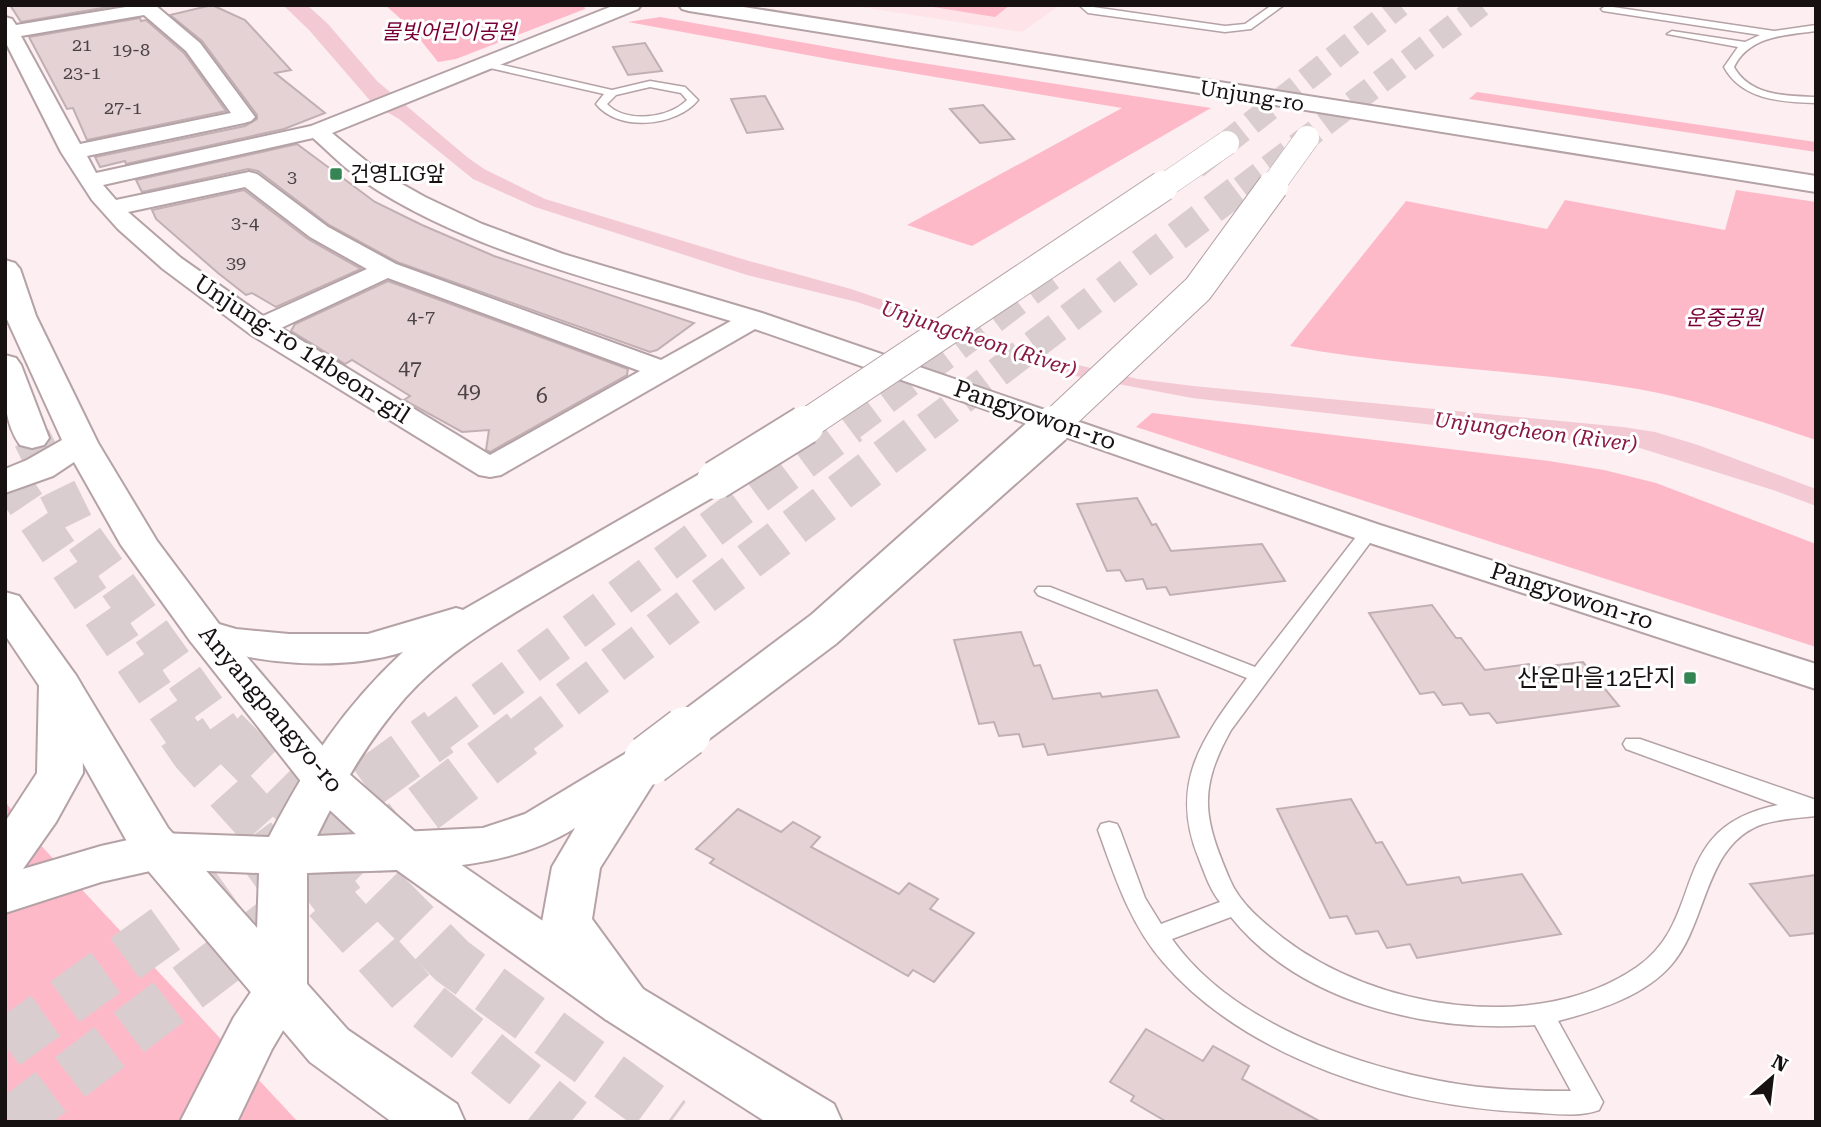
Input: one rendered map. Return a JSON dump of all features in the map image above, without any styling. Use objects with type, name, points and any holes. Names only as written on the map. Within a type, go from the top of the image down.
[{"type":"main road","name":"Unjung-ro","points":[[689,5],[1816,184]]},
{"type":"main road","name":"Unjung-ro","points":[[799,5],[1816,166]]},
{"type":"main road","points":[[5,894],[101,864],[159,851],[283,856],[484,846],[542,826],[649,760],[824,629],[1031,446],[1198,289],[1307,138]]},
{"type":"main road","points":[[208,1122],[253,1033],[281,990],[283,856],[323,776],[391,687],[419,660],[488,611],[716,480],[818,417],[1227,143]]},
{"type":"main road","name":"Anyangpangyo-ro","points":[[5,270],[21,316],[81,443],[140,545],[205,633],[323,776],[404,850],[624,1004],[814,1122]]},
{"type":"main road","points":[[5,365],[32,438]]},
{"type":"main road","points":[[5,482],[40,468],[81,443]]},
{"type":"main road","points":[[5,605],[60,684],[150,841],[329,1046],[437,1122]]},
{"type":"main road","points":[[205,633],[232,642],[289,648],[370,648],[488,611]]},
{"type":"main road","points":[[5,858],[40,810],[60,773],[60,684]]},
{"type":"main road","points":[[624,1004],[567,922],[576,867],[603,822],[649,760]]},
{"type":"street","points":[[89,181],[317,131],[632,5]]},
{"type":"street","name":"Unjung-ro 14beon-gil","points":[[72,152],[244,117],[193,47],[148,9],[7,27],[72,152],[97,194],[167,260],[259,328],[490,468],[665,371]]},
{"type":"street","name":"Pangyowon-ro","points":[[317,131],[369,175],[417,202],[473,229],[554,259],[753,319],[1369,531],[1816,677]]},
{"type":"street","points":[[113,208],[249,179],[319,232],[387,269],[665,371],[753,319]]},
{"type":"street","points":[[259,328],[387,269]]},
{"type":"lane","points":[[1084,5],[1088,10],[1225,29],[1248,27],[1279,5]]},
{"type":"lane","points":[[1606,9],[1776,34]]},
{"type":"lane","points":[[1816,28],[1776,34],[1745,45],[1732,56],[1729,67],[1745,86],[1777,96],[1816,100]]},
{"type":"lane","points":[[1672,34],[1745,45]]},
{"type":"lane","points":[[485,64],[612,93],[635,86],[663,85],[685,90],[693,100],[683,111],[671,115],[625,118],[604,110],[601,104],[612,93]]},
{"type":"lane","points":[[1369,531],[1259,676],[1221,731],[1206,759],[1196,791],[1199,823],[1207,857],[1223,891],[1249,923],[1281,950],[1328,980],[1379,1000],[1437,1012],[1493,1017],[1542,1014],[1589,1002],[1628,985],[1659,963],[1673,941],[1707,864],[1721,841],[1737,827],[1759,817],[1813,808]]},
{"type":"lane","points":[[1044,592],[1259,676]]},
{"type":"lane","points":[[1633,744],[1813,808]]},
{"type":"lane","points":[[1110,830],[1144,918],[1174,960],[1201,986],[1238,1013],[1282,1037],[1347,1066],[1396,1082],[1471,1097],[1517,1102],[1590,1102],[1542,1014]]},
{"type":"lane","points":[[1156,936],[1236,906]]},
{"type":"shaded area","points":[[849,5],[1060,5],[1022,32]]},
{"type":"green space","name":"물빛어린이공원","points":[[385,5],[584,5],[585,9],[456,59],[438,62],[411,28]]},
{"type":"green space","points":[[921,5],[1010,5],[995,17]]},
{"type":"green space","points":[[660,17],[890,58],[1211,108],[972,246],[907,225],[1122,108],[845,62],[628,22]]},
{"type":"green space","points":[[1477,92],[1816,142],[1816,152],[1469,99]]},
{"type":"green space","name":"운중공원","points":[[1736,190],[1816,202],[1816,440],[1706,405],[1638,389],[1377,359],[1290,346],[1406,201],[1547,229],[1565,200],[1725,230]]},
{"type":"green space","points":[[1152,413],[1549,461],[1604,470],[1656,483],[1816,544],[1816,647],[1136,427]]},
{"type":"green space","points":[[5,801],[21,824],[298,1122],[5,1122]]},
{"type":"water","name":"Unjungcheon (River)","points":[[283,5],[307,5],[328,24],[377,81],[467,157],[484,169],[545,199],[851,289],[1061,361],[1138,379],[1193,386],[1655,432],[1816,489],[1816,506],[1640,448],[1192,398],[1076,376],[857,302],[747,275],[535,207],[473,179],[399,119],[373,104],[309,30]]},
{"type":"building","points":[[10,5],[120,5],[21,22]]},
{"type":"building","points":[[212,5],[245,20],[291,70],[275,73],[325,113],[284,129],[126,164],[125,161],[100,167],[95,157],[245,126],[257,119],[257,115],[202,41],[170,15]]},
{"type":"building","points":[[140,18],[141,21],[146,20],[184,53],[226,111],[87,140],[73,108],[67,109],[29,37]]},
{"type":"building","points":[[645,43],[662,71],[628,75],[613,47]]},
{"type":"building","points":[[765,96],[783,129],[747,133],[731,99]]},
{"type":"building","points":[[983,105],[1014,139],[980,143],[950,109]]},
{"type":"building","points":[[297,144],[375,202],[422,225],[494,256],[694,323],[657,350],[650,352],[397,262],[329,225],[258,171],[248,169],[142,192],[136,180]]},
{"type":"building","points":[[244,190],[308,239],[361,269],[276,307],[252,293],[246,295],[156,219],[152,210]]},
{"type":"building","points":[[388,281],[628,369],[627,375],[490,452],[486,450],[489,430],[462,432],[404,400],[410,396],[352,360],[345,364],[291,331],[295,324]]},
{"type":"building","points":[[1137,498],[1171,551],[1262,544],[1285,581],[1170,595],[1166,587],[1147,589],[1143,579],[1126,581],[1120,570],[1107,571],[1077,504]]},
{"type":"building","points":[[1432,605],[1456,638],[1461,638],[1485,670],[1529,664],[1532,668],[1583,662],[1619,706],[1497,723],[1489,713],[1470,715],[1462,703],[1443,705],[1434,692],[1420,694],[1369,613]]},
{"type":"building","points":[[1021,632],[1034,666],[1040,665],[1053,699],[1100,693],[1102,697],[1157,690],[1179,737],[1048,755],[1044,744],[1023,747],[1019,734],[999,736],[994,722],[979,724],[954,640]]},
{"type":"building","points":[[1351,799],[1376,843],[1382,842],[1407,885],[1459,877],[1462,883],[1522,874],[1561,934],[1417,958],[1410,944],[1387,948],[1378,931],[1356,934],[1347,916],[1330,918],[1277,809]]},
{"type":"building","points":[[738,809],[781,832],[793,822],[820,837],[811,847],[899,894],[909,883],[938,899],[930,909],[974,933],[934,982],[913,970],[908,976],[710,863],[714,859],[696,849]]},
{"type":"building","points":[[1816,875],[1816,933],[1790,936],[1750,884]]},
{"type":"building","points":[[1146,1029],[1203,1061],[1213,1046],[1249,1066],[1242,1079],[1321,1122],[1167,1122],[1131,1101],[1134,1096],[1110,1082]]},
{"type":"tunnel","points":[[1196,167],[1400,5]]},
{"type":"tunnel","points":[[1241,188],[1481,5]]},
{"type":"tunnel","points":[[926,427],[1243,186]]},
{"type":"tunnel","points":[[849,427],[1050,276]]},
{"type":"tunnel","points":[[437,734],[851,425]]},
{"type":"tunnel","points":[[522,734],[928,425]]},
{"type":"tunnel","points":[[32,438],[76,527],[225,734]]},
{"type":"tunnel","points":[[5,473],[183,734]]},
{"type":"tunnel","points":[[182,732],[195,751],[414,995],[571,1122]]},
{"type":"tunnel","points":[[224,732],[452,961],[671,1122]]},
{"type":"tunnel","points":[[5,1045],[439,732]]},
{"type":"tunnel","points":[[11,1122],[524,732]]},
{"type":"place","name":"건영LIG앞","points":[[336,174]]},
{"type":"place","name":"산운마을12단지","points":[[1690,678]]}]
